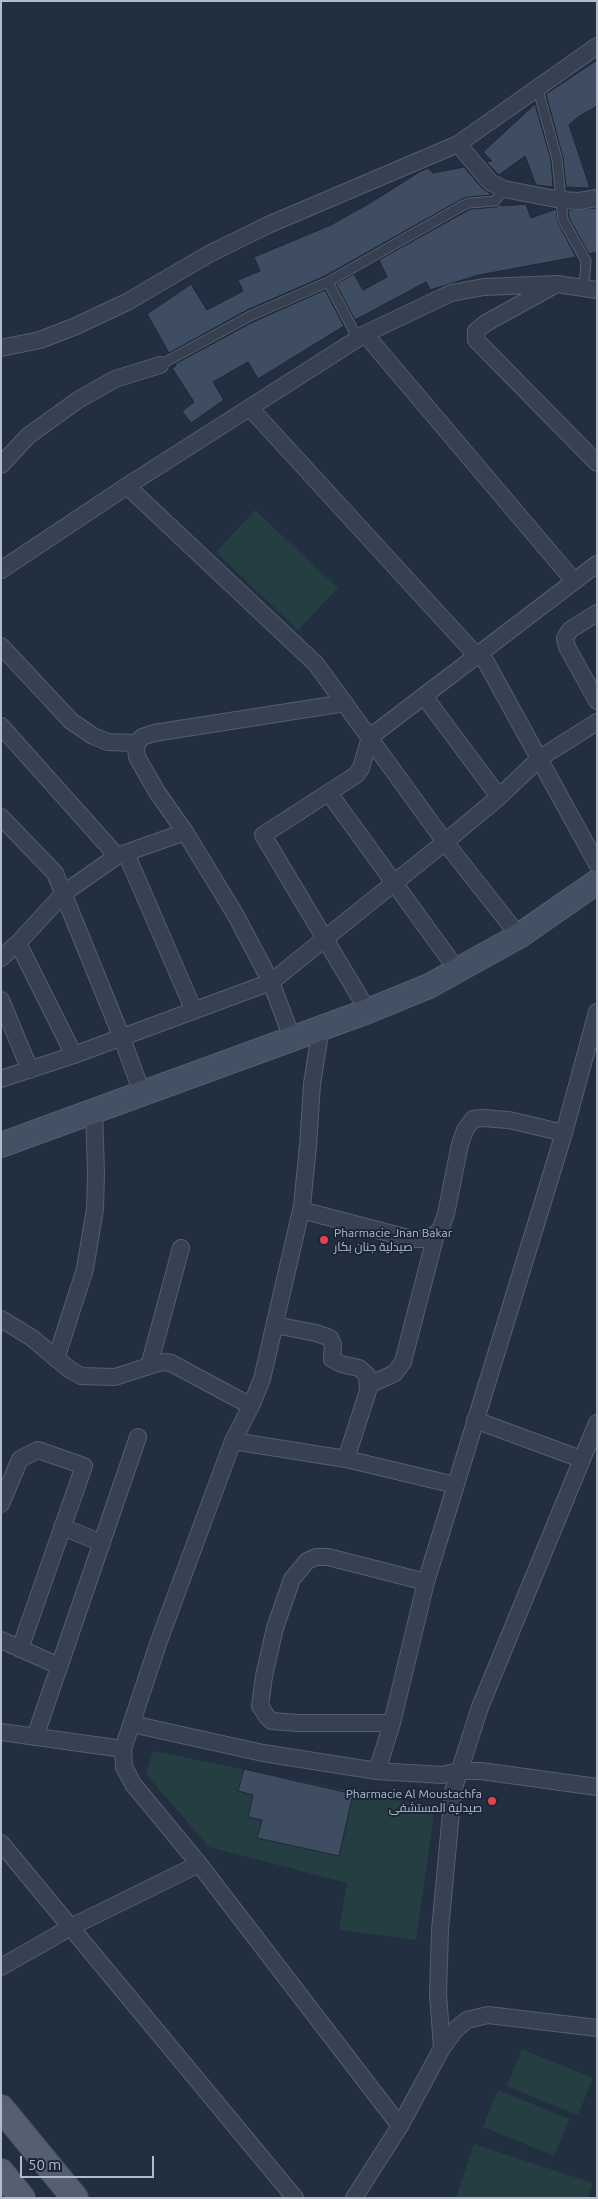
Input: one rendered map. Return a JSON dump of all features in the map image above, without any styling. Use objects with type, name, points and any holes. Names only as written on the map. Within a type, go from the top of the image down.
[{"type":"main road","points":[[1,2108],[75,2198]]},
{"type":"main road","points":[[1,2172],[22,2198]]},
{"type":"street","points":[[1,348],[40,340],[76,326],[127,302],[209,254],[268,225],[458,144],[537,86],[597,46]]},
{"type":"street","points":[[458,144],[490,182],[504,189],[561,200],[579,201],[597,198]]},
{"type":"street","points":[[557,284],[486,323],[476,331],[476,340],[597,464]]},
{"type":"street","points":[[1,570],[127,486],[361,336],[451,292],[484,287],[557,284],[590,288]]},
{"type":"street","points":[[361,336],[574,581]]},
{"type":"street","points":[[1,465],[28,436],[78,400],[115,379],[160,365]]},
{"type":"street","points":[[250,408],[479,654],[540,758],[597,864]]},
{"type":"street","points":[[127,486],[316,664],[445,842],[519,936]]},
{"type":"street","points":[[368,1011],[263,835],[347,782],[361,768],[370,737],[574,581],[595,568]]},
{"type":"street","points":[[597,613],[570,630],[565,638],[567,646],[597,701]]},
{"type":"street","points":[[1,646],[72,721],[92,736],[108,742],[137,743]]},
{"type":"street","points":[[424,696],[499,797]]},
{"type":"street","points":[[292,1038],[271,982],[234,914],[137,757],[137,743],[142,737],[154,733],[345,703]]},
{"type":"street","points":[[1,1079],[122,1038],[271,982],[445,842],[499,797],[540,758],[597,722]]},
{"type":"street","points":[[1,726],[121,854],[194,1011]]},
{"type":"street","points":[[329,794],[392,883],[458,971]]},
{"type":"street","points":[[1,816],[55,873],[122,1038],[142,1093]]},
{"type":"street","points":[[1,958],[18,944],[64,893],[121,854],[185,832]]},
{"type":"street","points":[[1,1145],[368,1011],[429,986],[519,936],[597,882]]},
{"type":"street","points":[[18,944],[74,1055]]},
{"type":"street","points":[[1,1000],[30,1070]]},
{"type":"street","points":[[377,1771],[392,1723],[426,1582],[564,1133],[597,1012]]},
{"type":"street","points":[[322,1027],[312,1084],[301,1210],[262,1379],[233,1441],[192,1551],[123,1749],[124,1768],[133,1784],[199,1864],[400,2126]]},
{"type":"street","points":[[56,1359],[85,1269],[95,1209],[94,1110]]},
{"type":"street","points":[[369,1384],[395,1373],[403,1362],[436,1234],[441,1228],[446,1214],[460,1144],[465,1130],[473,1119],[509,1120],[564,1133]]},
{"type":"street","points":[[301,1210],[412,1239],[425,1239],[436,1234]]},
{"type":"street","points":[[149,1366],[181,1248]]},
{"type":"street","points":[[1,1319],[32,1338],[56,1359],[81,1376],[93,1378],[115,1377],[165,1362],[177,1365],[251,1406]]},
{"type":"street","points":[[275,1325],[316,1333],[330,1338],[333,1345],[332,1359],[336,1363],[362,1369],[367,1375],[369,1384],[346,1459]]},
{"type":"street","points":[[475,1420],[581,1459]]},
{"type":"street","points":[[442,2048],[438,1994],[440,1930],[453,1791],[480,1707],[597,1423]]},
{"type":"street","points":[[35,1737],[138,1437]]},
{"type":"street","points":[[233,1441],[346,1459],[455,1485]]},
{"type":"street","points":[[1,1504],[20,1459],[38,1450],[84,1466],[20,1649]]},
{"type":"street","points":[[62,1527],[102,1543]]},
{"type":"street","points":[[392,1723],[298,1723],[272,1721],[260,1706],[264,1676],[276,1628],[292,1579],[306,1561],[316,1557],[328,1557],[426,1582]]},
{"type":"street","points":[[1,1640],[60,1666]]},
{"type":"street","points":[[132,1724],[262,1753],[377,1771],[442,1775],[459,1771],[481,1771],[597,1788]]},
{"type":"street","points":[[1,1732],[123,1749]]},
{"type":"street","points":[[1,1844],[72,1926],[294,2198]]},
{"type":"street","points":[[1,1967],[72,1926],[199,1864]]},
{"type":"street","points":[[354,2198],[400,2126],[442,2048],[456,2029],[467,2020],[488,2015],[597,2028]]},
{"type":"lane","points":[[537,86],[557,159],[563,220],[586,261],[590,288]]},
{"type":"lane","points":[[160,365],[250,316],[328,282],[462,206],[470,203],[495,202],[504,189]]},
{"type":"lane","points":[[328,282],[361,336]]},
{"type":"green space","points":[[255,510],[338,588],[298,630],[216,552]]},
{"type":"green space","points":[[153,1751],[435,1808],[416,1940],[339,1930],[347,1883],[209,1847],[146,1774]]},
{"type":"green space","points":[[522,2049],[593,2078],[578,2115],[507,2086]]},
{"type":"green space","points":[[498,2090],[569,2119],[554,2156],[483,2127]]},
{"type":"green space","points":[[474,2144],[593,2183],[588,2198],[456,2198]]},
{"type":"building","points":[[597,60],[597,106],[578,117],[569,125],[590,188],[566,187],[563,158],[546,94]]},
{"type":"building","points":[[535,104],[551,160],[553,187],[536,185],[525,156],[499,175],[486,162],[492,161],[483,152]]},
{"type":"building","points":[[464,167],[482,188],[492,195],[468,197],[460,200],[325,276],[247,310],[169,353],[147,314],[191,284],[207,310],[243,291],[238,280],[260,271],[254,257],[331,225],[428,168],[433,173]]},
{"type":"building","points":[[501,204],[502,206],[526,204],[531,218],[556,209],[558,223],[576,257],[479,275],[430,290],[426,282],[355,320],[336,284],[354,274],[363,290],[387,277],[379,260],[471,209],[496,207]]},
{"type":"building","points":[[597,208],[597,252],[589,254],[569,218],[568,210]]},
{"type":"building","points":[[325,290],[344,326],[258,379],[248,362],[213,382],[224,400],[191,423],[182,411],[194,402],[172,368],[176,366],[175,364],[253,322]]},
{"type":"building","points":[[244,1769],[353,1794],[339,1856],[257,1838],[262,1820],[248,1817],[253,1795],[238,1791]]},
{"type":"place","name":"Pharmacie Jnan Bakar صيدلية جنان بكار","points":[[324,1240]]},
{"type":"place","name":"Pharmacie Al Moustachfa صيدلية المستشفى","points":[[492,1801]]}]
